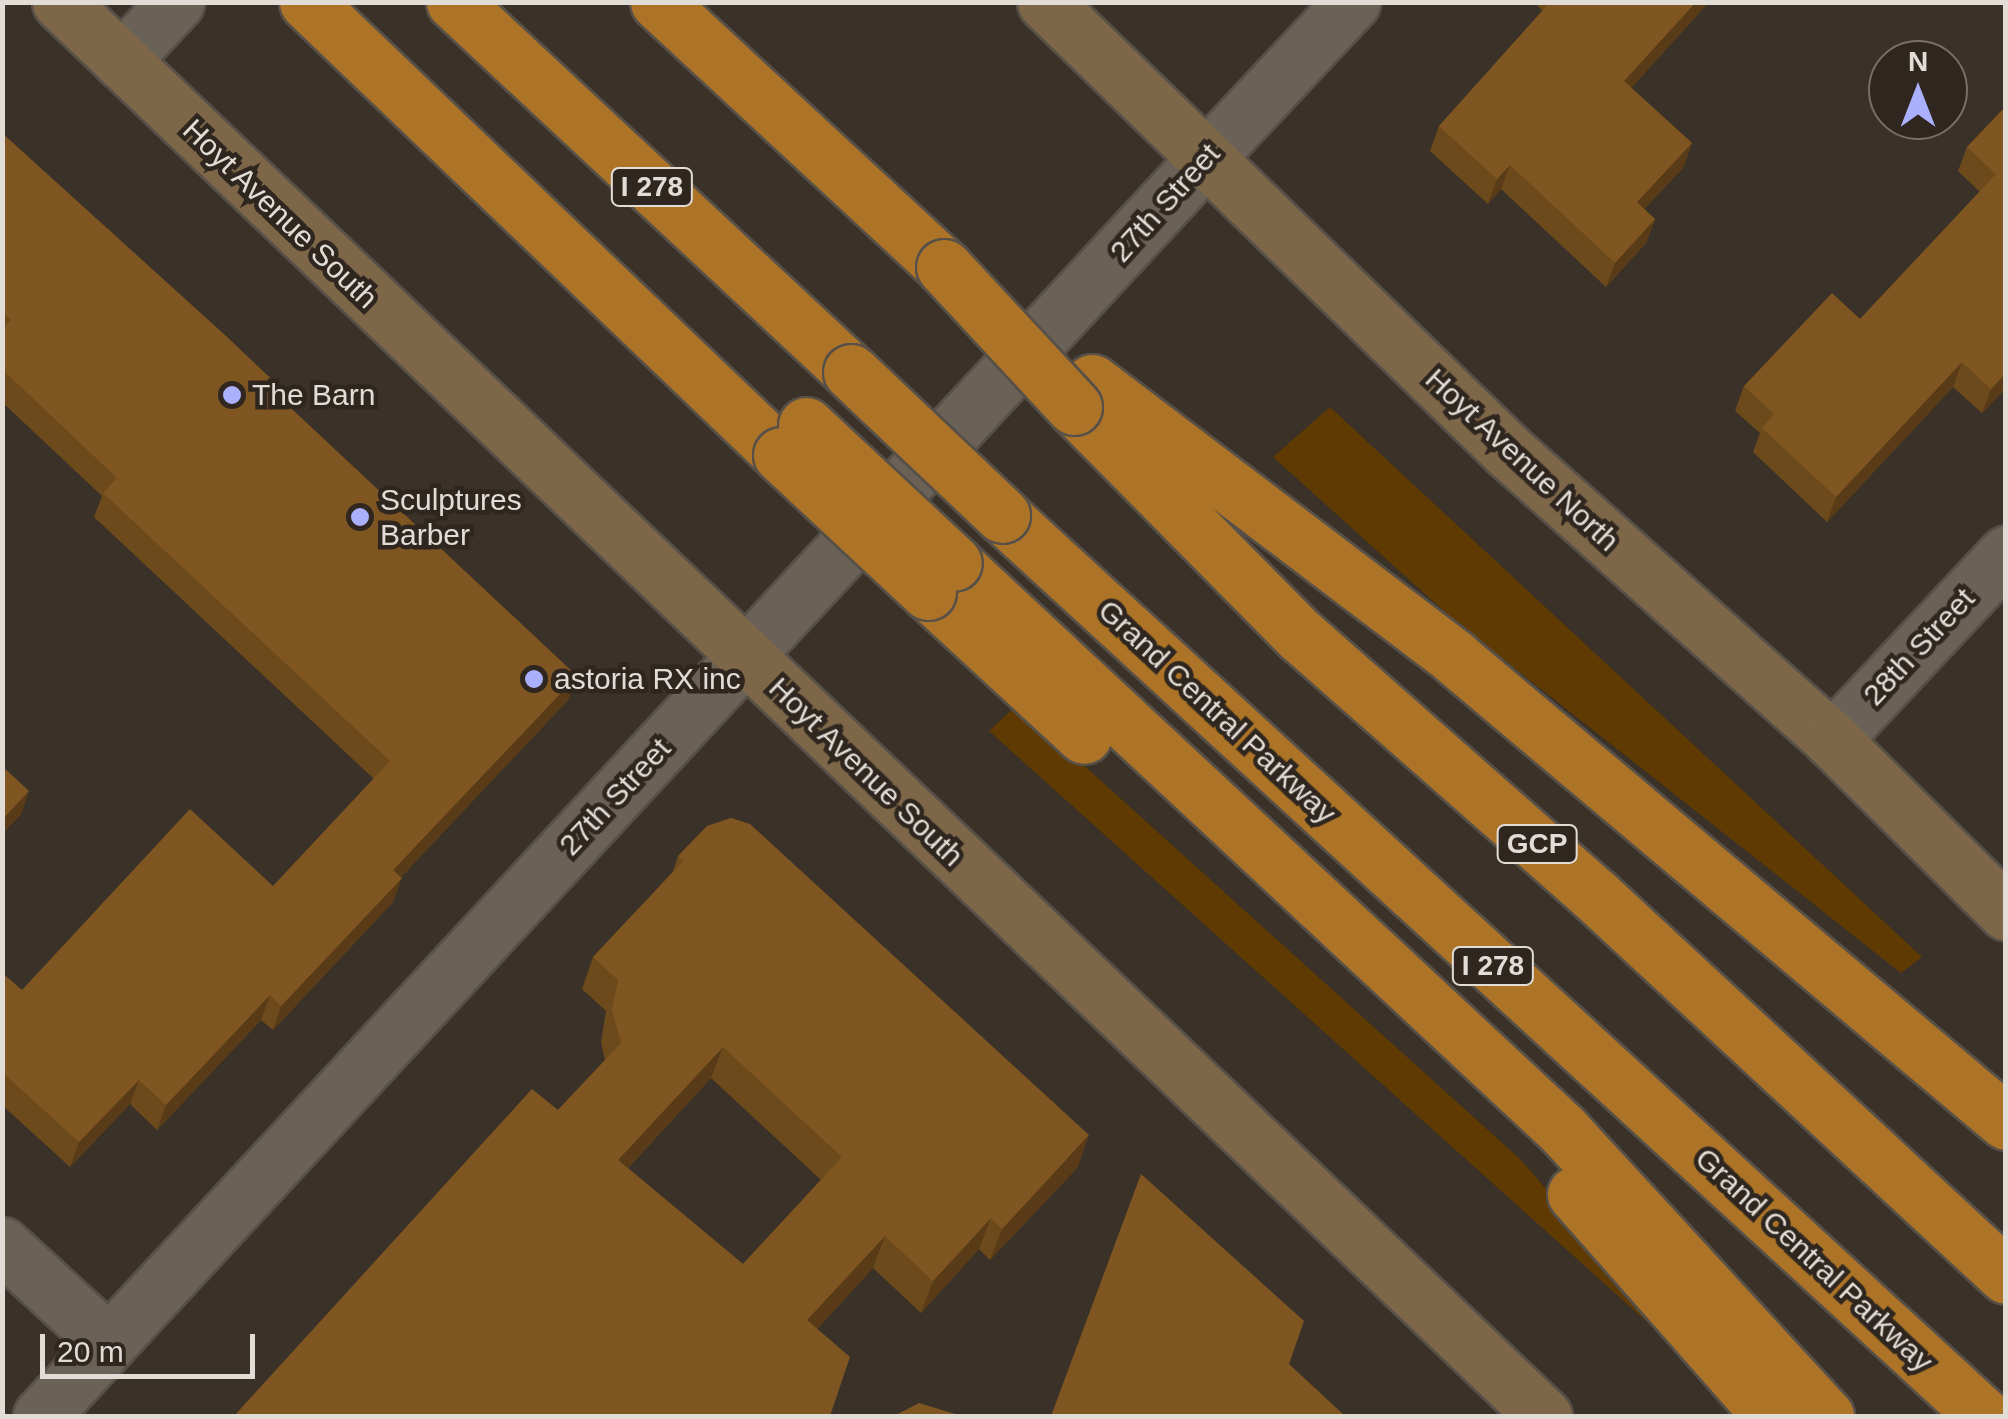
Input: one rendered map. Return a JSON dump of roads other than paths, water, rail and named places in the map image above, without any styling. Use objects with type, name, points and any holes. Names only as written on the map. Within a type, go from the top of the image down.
[{"type":"highway","name":"Grand Central Parkway","points":[[454,2],[1002,515],[1984,1416]]},
{"type":"highway","name":"GCP","points":[[658,2],[1083,394],[1302,636],[1595,895],[2006,1276]]},
{"type":"highway","points":[[334,10],[941,578],[1566,1185],[1771,1416]]},
{"type":"highway","points":[[1083,394],[1455,658],[2006,1122]]},
{"type":"highway","points":[[941,578],[1562,1130],[1826,1416]]},
{"type":"main road","name":"Hoyt Avenue South","points":[[60,2],[1544,1416]]},
{"type":"main road","name":"Hoyt Avenue North","points":[[1045,2],[1507,450],[1832,740],[2006,912]]},
{"type":"street","points":[[120,61],[176,2]]},
{"type":"street","name":"27th Street","points":[[41,1416],[1352,2]]},
{"type":"street","name":"28th Street","points":[[1832,740],[2006,554]]},
{"type":"street","points":[[2,1245],[109,1343]]},
{"type":"place","name":"The Barn","points":[[232,395]]},
{"type":"place","name":"Sculptures Barber","points":[[360,517]]},
{"type":"place","name":"astoria RX inc","points":[[534,679]]}]
